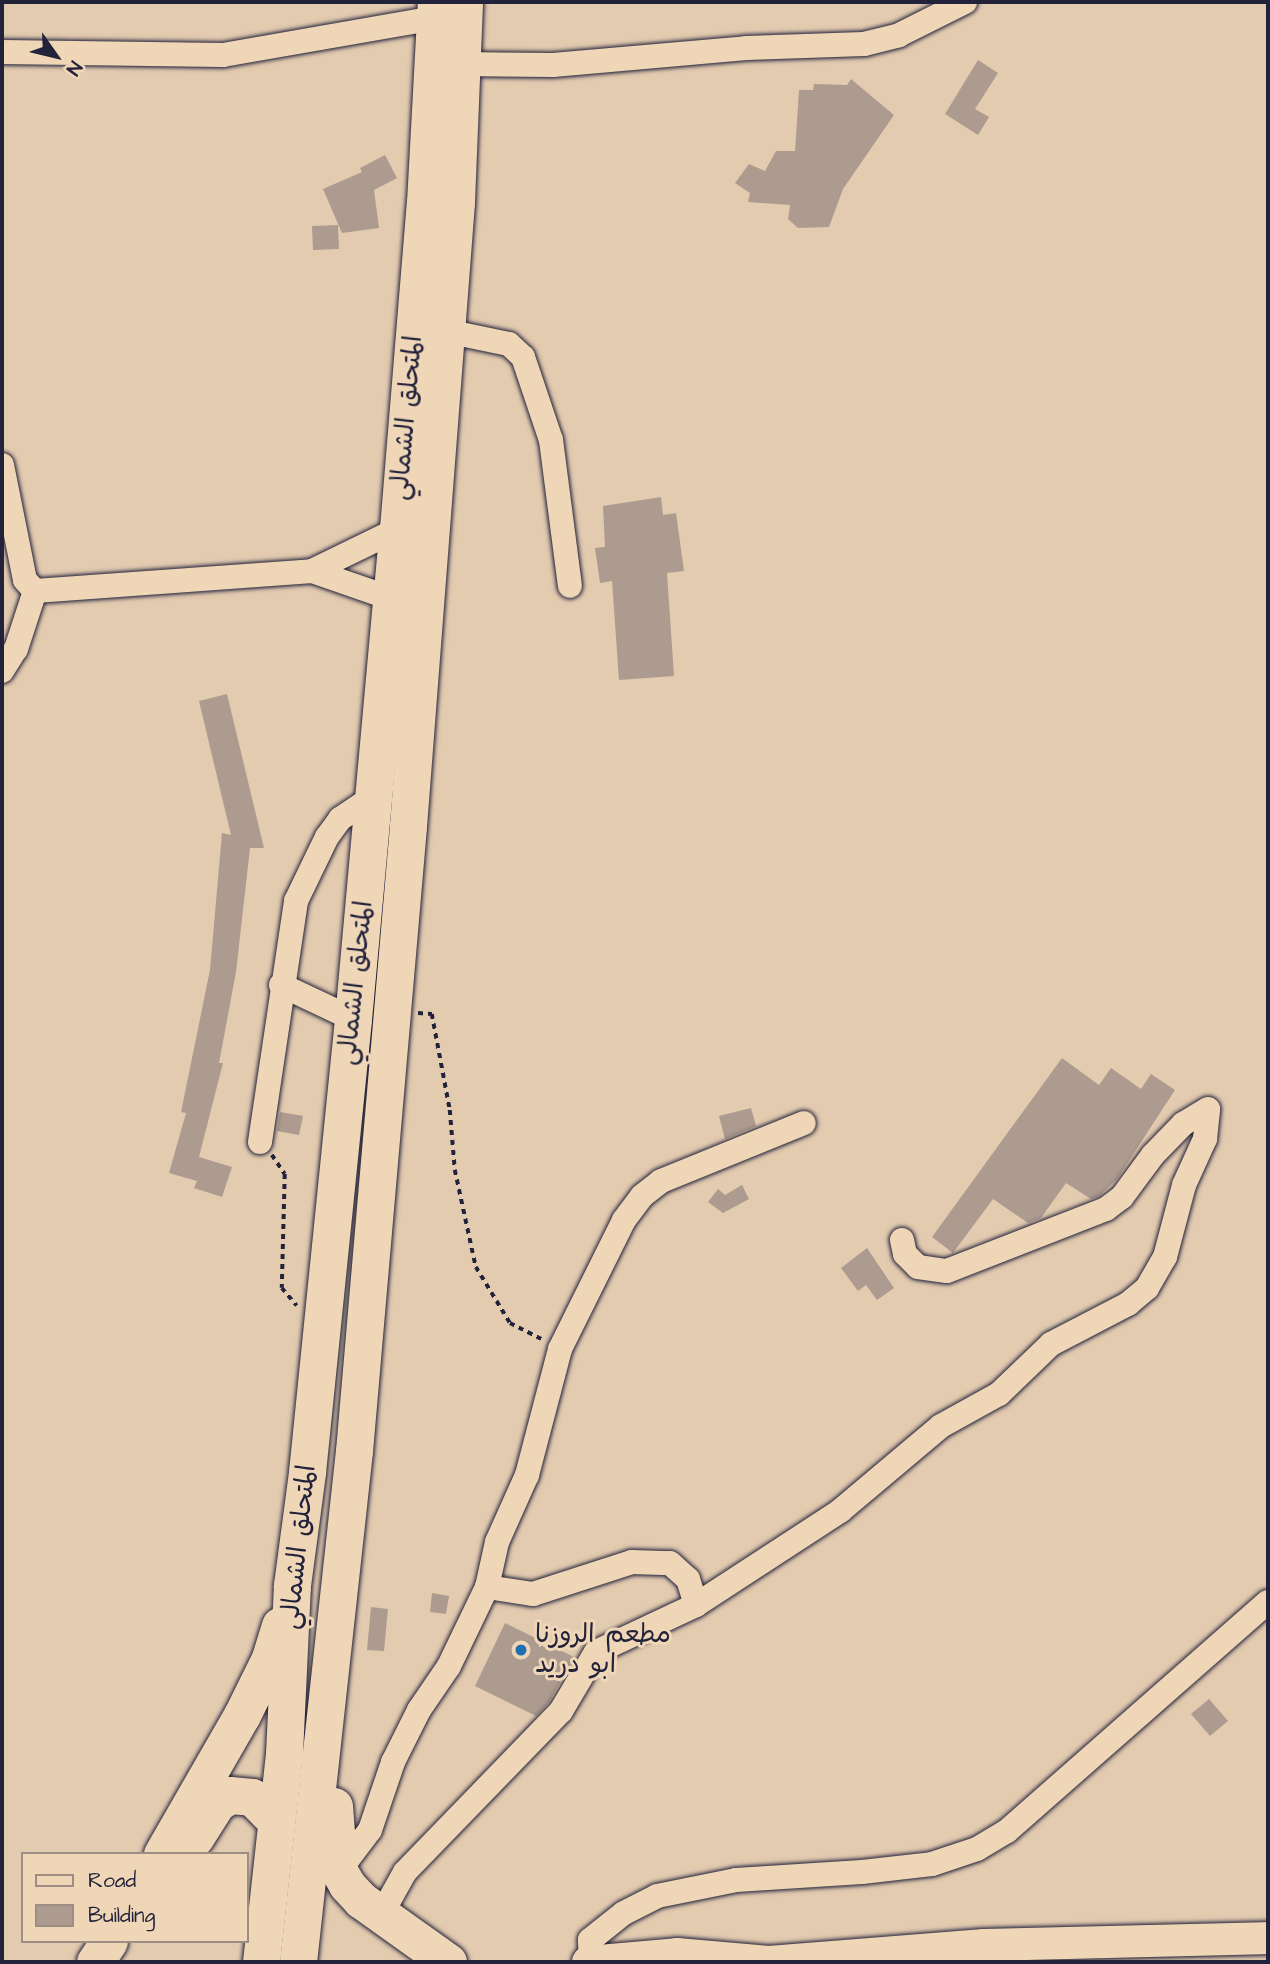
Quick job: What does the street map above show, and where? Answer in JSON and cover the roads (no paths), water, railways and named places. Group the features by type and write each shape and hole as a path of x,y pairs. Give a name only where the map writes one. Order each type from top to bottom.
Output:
{"highway":[{"name":"المتحلق الشمالي","path":"298,1962 333,1660 392,1011 456,202 461,64 446,7"},
{"name":"المتحلق الشمالي","path":"261,1962 284,1754 292,1585 353,1019 422,239 446,7"},
{"path":"163,1852 270,1658 292,1585"},
{"path":"333,1660 334,1824 339,1871 371,1908 448,1962"},
{"path":"186,1852 217,1803 230,1795 252,1797 275,1820"},
{"path":"309,1962 328,1919 344,1905 371,1908"},
{"path":"95,1962 108,1943"},
{"path":"117,1962 129,1943"}],"main road":[{"path":"590,1962 677,1954 769,1962 984,1945 1268,1938"}],"street":[{"path":"461,64 553,65 746,48 864,44 899,35 965,2"},
{"path":"2,52 223,55 446,7"},
{"path":"446,331 509,344 523,357 551,440 570,586"},
{"path":"2,465 25,580 35,591"},
{"path":"35,591 312,571 398,529"},
{"path":"312,571 390,598"},
{"path":"2,671 16,649 35,591"},
{"path":"260,1142 281,985 296,901 327,837 341,819 373,797"},
{"path":"281,985 353,1019"},
{"path":"371,1908 561,1711 596,1652 696,1605 840,1511 941,1426 999,1394 1051,1345 1128,1304 1147,1288 1165,1257 1184,1185 1205,1139 1208,1109 1183,1124 1153,1155 1122,1197 1105,1209 947,1271 918,1267 905,1254 902,1240"},
{"path":"339,1871 370,1830 393,1762 419,1710 449,1666 487,1587 497,1542 527,1475 560,1349 624,1220 642,1196 661,1181 804,1124"},
{"path":"487,1587 533,1594 632,1562 670,1563 688,1578 696,1605"},
{"path":"590,1962 590,1940 624,1913 657,1896 736,1880 862,1872 932,1864 977,1849 1007,1831 1268,1602"}],"place":[{"name":"مطعم الروزنا ابو دريد","path":"521,1650"}]}
